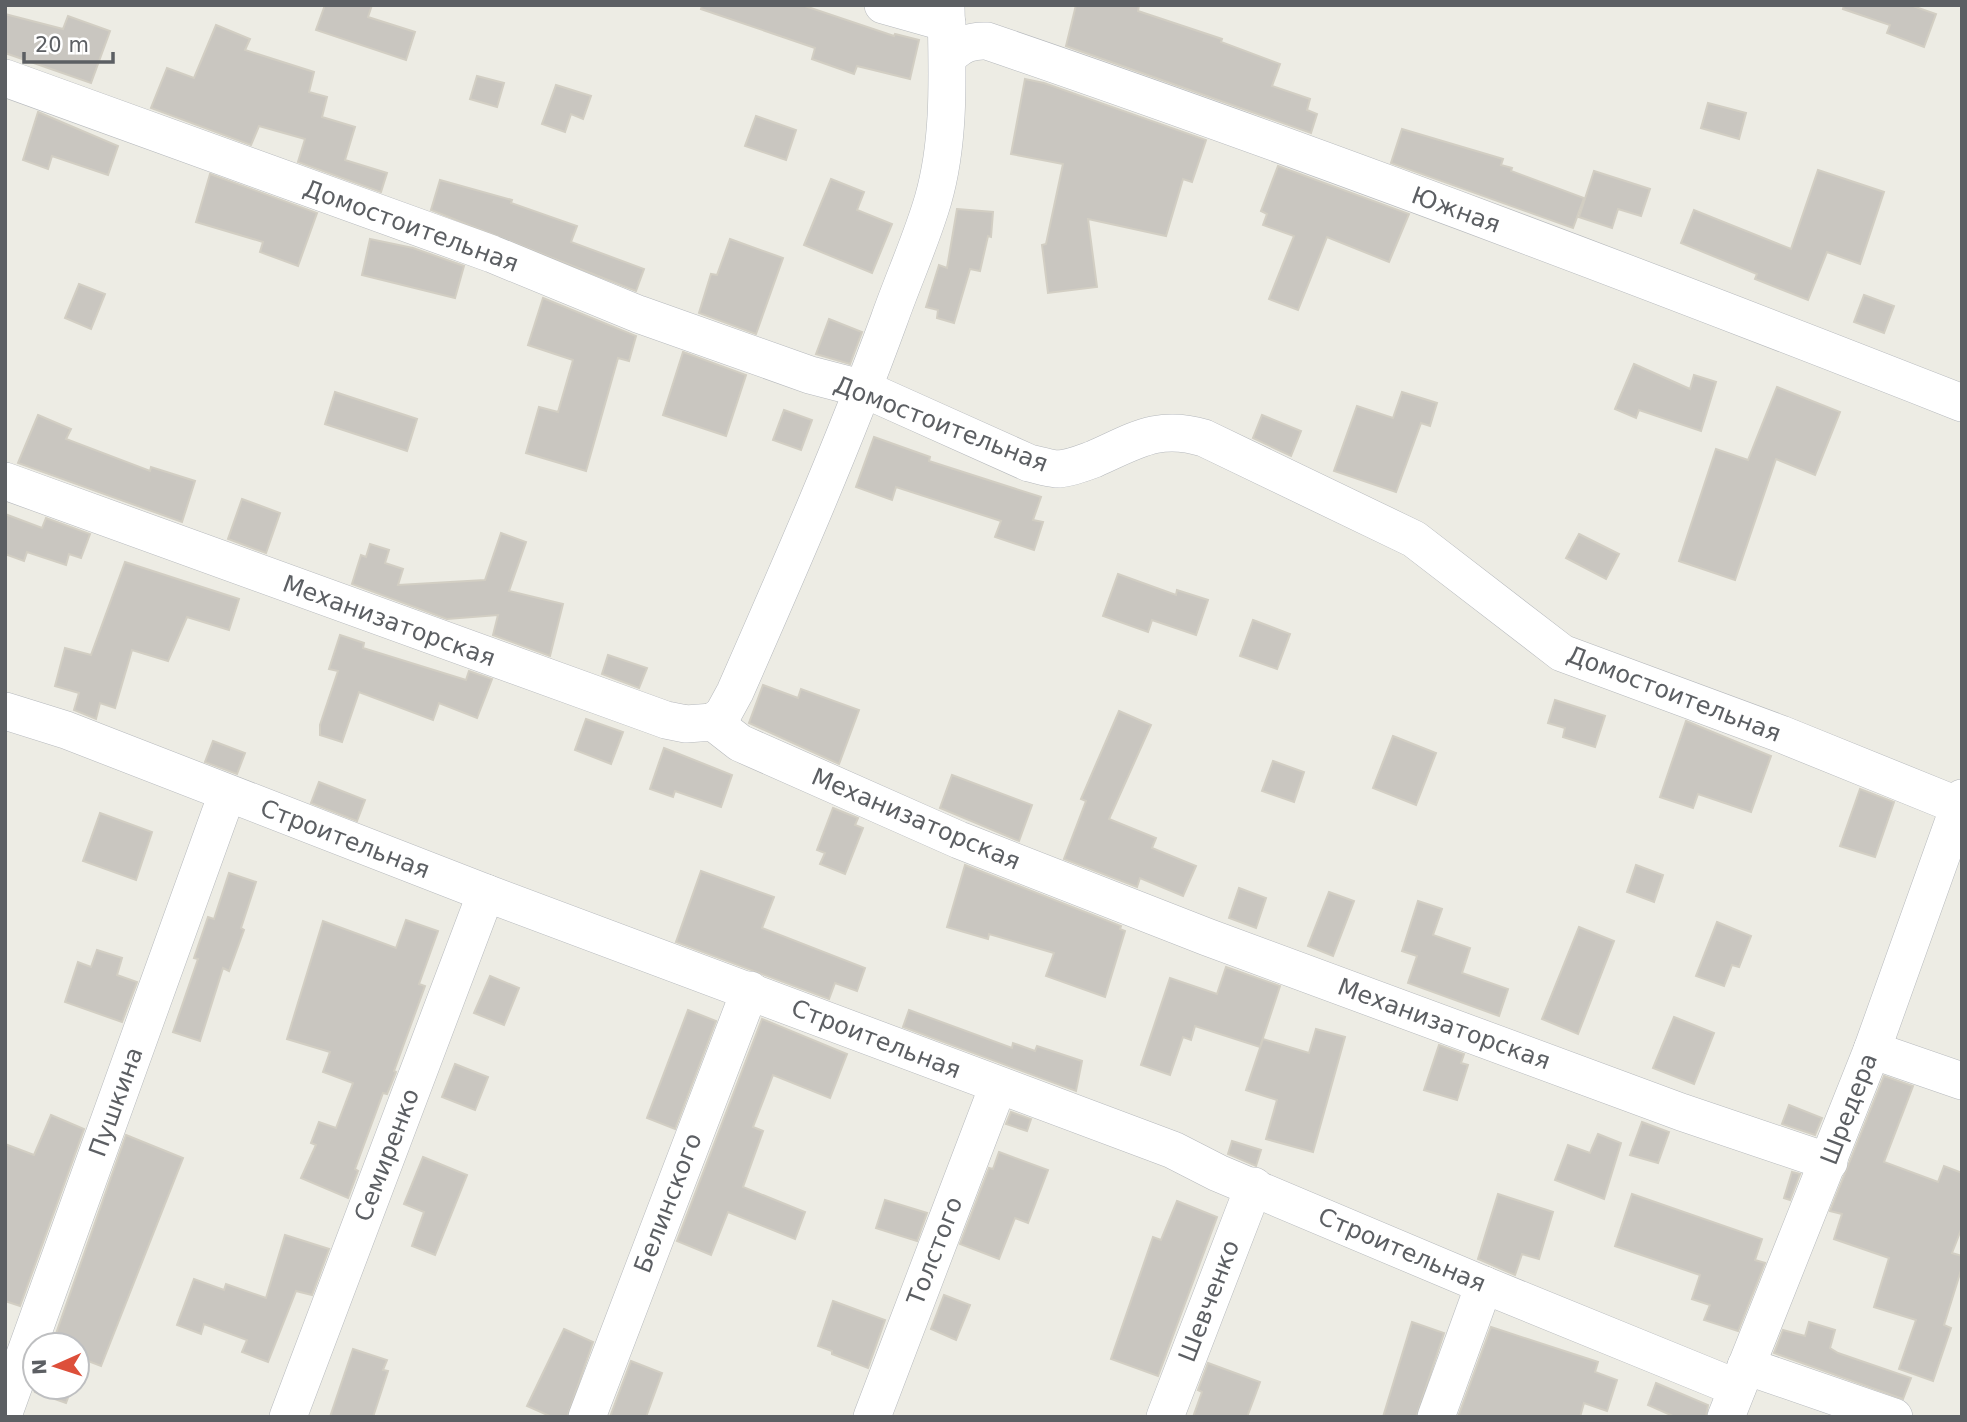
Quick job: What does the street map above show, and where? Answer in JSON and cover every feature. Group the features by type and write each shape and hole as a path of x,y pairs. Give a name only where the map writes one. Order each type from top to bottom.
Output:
{"street":[{"path":"713,722 723,714 736,692 864,389 933,199 944,132 947,28 883,5"},
{"name":"Южная","path":"947,28 961,45 973,41 987,41 1092,77 1499,225 1962,403"},
{"name":"Домостоительная","path":"5,78 492,254 638,314 810,375 864,389 1030,463 1059,469 1083,463 1138,437 1182,431 1204,438 1414,539 1562,653 1781,734 1958,815"},
{"name":"Механизаторская","path":"5,481 666,720 686,724 713,722 740,743 959,840 1207,937 1681,1112 1829,1162"},
{"name":"Строительная","path":"5,711 66,730 486,893 1173,1150 1484,1286 1737,1390 1894,1417"},
{"name":"Пушкина","path":"5,1410 226,794"},
{"name":"Шредера","path":"1737,1390 1829,1162 1958,815"},
{"name":"Семиренко","path":"288,1417 486,893"},
{"name":"Белинского","path":"587,1417 750,990"},
{"path":"1872,1050 1962,1081"},
{"name":"Толстого","path":"872,1417 998,1086"},
{"name":"Шевченко","path":"1165,1417 1254,1186"},
{"path":"1436,1417 1484,1286"}],"building":[{"path":"325,5 372,5 368,17 415,32 406,60 316,30"},
{"path":"702,5 802,5 894,36 895,34 919,40 910,79 857,66 854,74 812,59 815,48 701,9"},
{"path":"1076,5 1139,5 1138,11 1222,39 1221,42 1280,64 1272,86 1310,99 1307,110 1317,114 1311,133 1066,46"},
{"path":"1844,5 1910,5 1936,14 1924,47 1887,33 1890,25 1843,9"},
{"path":"5,14 63,29 68,16 110,31 91,83 5,53"},
{"path":"216,25 250,39 245,50 314,72 309,92 327,97 322,117 355,127 345,160 387,173 381,192 298,162 305,139 259,126 251,145 151,108 167,68 194,78"},
{"path":"477,76 504,83 497,107 470,99"},
{"path":"1025,79 1044,83 1206,140 1192,182 1183,179 1166,236 1088,219 1097,287 1048,293 1042,245 1046,244 1063,164 1011,154"},
{"path":"556,85 591,96 583,119 571,114 565,132 542,124"},
{"path":"1708,103 1746,113 1739,139 1701,128"},
{"path":"38,112 118,146 108,175 52,156 48,169 23,160"},
{"path":"756,116 796,130 786,160 745,146"},
{"path":"1402,129 1503,159 1501,165 1512,168 1511,171 1584,198 1573,228 1391,163"},
{"path":"1278,166 1409,214 1389,262 1327,237 1298,310 1269,299 1294,236 1263,225 1267,214 1261,211"},
{"path":"1818,170 1884,192 1860,264 1827,252 1808,300 1755,279 1757,274 1681,243 1694,210 1791,249"},
{"path":"1594,171 1650,189 1641,216 1618,209 1612,228 1579,217"},
{"path":"210,174 317,213 298,266 260,252 263,242 196,222"},
{"path":"831,179 864,192 857,210 892,224 872,273 804,245"},
{"path":"440,180 512,200 511,203 577,226 571,242 644,269 636,291 431,210"},
{"path":"957,209 993,212 991,237 988,236 980,271 970,269 954,323 937,318 938,310 926,307 939,265 947,268"},
{"path":"370,239 413,248 464,266 455,298 362,275"},
{"path":"730,239 783,258 756,334 699,313 711,274 717,275"},
{"path":"79,284 105,294 91,329 65,318"},
{"path":"1864,295 1894,306 1884,333 1854,322"},
{"path":"543,298 636,336 629,361 618,358 586,471 526,453 539,407 558,412 573,360 528,345"},
{"path":"829,319 862,332 850,364 816,354"},
{"path":"683,352 746,375 726,436 663,415"},
{"path":"1634,364 1690,389 1694,375 1716,382 1701,431 1639,410 1636,418 1615,409"},
{"path":"1777,387 1840,412 1815,475 1776,459 1735,580 1679,561 1716,449 1748,460"},
{"path":"335,392 417,419 407,451 325,424"},
{"path":"1402,392 1437,403 1430,426 1421,423 1396,492 1334,471 1357,406 1393,418"},
{"path":"784,410 812,420 801,450 773,440"},
{"path":"38,415 71,429 66,439 150,471 151,467 195,481 182,522 18,463"},
{"path":"1262,415 1301,431 1291,456 1253,438"},
{"path":"874,437 930,457 929,461 1041,497 1033,520 1043,522 1034,550 995,537 1001,521 896,487 892,500 856,487"},
{"path":"242,499 280,513 266,553 228,539"},
{"path":"5,514 42,528 46,518 90,534 81,558 69,554 66,565 27,552 24,561 5,554"},
{"path":"501,533 526,542 509,591 563,604 550,656 493,635 498,615 447,619 352,584 361,555 366,557 370,544 389,550 385,563 403,569 398,585 485,580"},
{"path":"1579,534 1619,554 1606,579 1566,558"},
{"path":"125,562 239,599 229,630 187,617 168,661 132,650 115,708 100,703 96,719 74,710 79,693 55,686 65,648 91,655"},
{"path":"1118,574 1176,595 1177,590 1208,600 1196,635 1152,620 1148,632 1103,616"},
{"path":"1253,620 1290,634 1277,669 1240,656"},
{"path":"340,635 364,643 363,648 466,680 469,671 492,679 477,718 439,703 433,720 359,692 342,742 320,735 320,725 338,671 329,669"},
{"path":"608,655 647,668 639,688 602,674"},
{"path":"763,685 798,698 801,689 859,710 839,764 749,723"},
{"path":"1555,700 1605,716 1595,747 1563,737 1565,728 1548,723"},
{"path":"1119,711 1151,725 1109,819 1156,838 1152,848 1196,866 1183,896 1140,878 1137,887 1064,859 1086,801 1081,799"},
{"path":"586,719 623,732 611,764 575,750"},
{"path":"1686,721 1771,756 1751,812 1698,794 1693,808 1660,797"},
{"path":"1393,736 1436,753 1416,805 1373,788"},
{"path":"213,741 245,753 237,774 205,762"},
{"path":"664,748 732,775 721,807 675,791 673,797 650,789"},
{"path":"1273,761 1304,772 1294,802 1262,791"},
{"path":"952,775 1032,805 1019,841 940,808"},
{"path":"319,782 365,800 357,821 311,803"},
{"path":"1860,789 1894,802 1875,857 1840,846"},
{"path":"833,808 858,818 855,825 863,828 845,874 820,864 825,853 817,850"},
{"path":"100,813 152,832 136,880 83,861"},
{"path":"965,865 1121,926 1120,929 1125,931 1105,997 1046,976 1054,953 989,934 988,939 947,927"},
{"path":"1636,865 1663,875 1654,902 1627,892"},
{"path":"701,871 774,897 762,928 865,968 857,991 835,983 829,999 676,942"},
{"path":"229,873 256,882 241,928 244,930 229,971 223,968 200,1041 173,1032 198,959 194,958 208,917 214,919"},
{"path":"1239,888 1266,898 1256,928 1229,918"},
{"path":"1329,892 1354,901 1333,956 1308,946"},
{"path":"1418,901 1442,909 1433,935 1470,948 1462,973 1508,989 1499,1016 1408,983 1417,956 1402,951"},
{"path":"406,920 438,931 419,984 425,986 394,1071 396,1072 387,1094 383,1093 355,1169 358,1171 348,1198 301,1178 316,1145 311,1143 319,1122 336,1128 353,1083 323,1072 330,1052 287,1039 323,921 396,948"},
{"path":"1717,922 1751,936 1739,967 1732,965 1724,986 1696,976"},
{"path":"1579,927 1614,941 1578,1034 1542,1019"},
{"path":"97,950 122,958 117,975 137,982 122,1022 65,1002 78,962 91,967"},
{"path":"1226,967 1280,986 1260,1047 1195,1026 1191,1040 1183,1037 1170,1075 1141,1065 1170,978 1217,994"},
{"path":"490,976 519,988 504,1025 474,1013"},
{"path":"688,1010 716,1021 675,1129 647,1118"},
{"path":"909,1010 1012,1048 1013,1043 1035,1051 1037,1046 1082,1061 1076,1091 903,1027"},
{"path":"1674,1017 1714,1033 1694,1084 1653,1068"},
{"path":"762,1019 847,1054 830,1098 773,1075 753,1127 763,1131 743,1187 805,1212 795,1239 728,1212 711,1255 677,1241"},
{"path":"1316,1029 1345,1037 1313,1152 1266,1139 1277,1100 1246,1090 1263,1039 1309,1053"},
{"path":"1439,1045 1464,1054 1461,1063 1468,1065 1457,1100 1424,1090"},
{"path":"455,1064 488,1077 475,1110 442,1097"},
{"path":"1884,1076 1913,1086 1884,1162 1938,1182 1944,1166 1962,1173 1962,1227 1952,1253 1962,1256 1962,1267 1944,1325 1951,1328 1933,1381 1899,1369 1916,1320 1874,1307 1889,1258 1834,1239 1842,1214 1830,1211"},
{"path":"1789,1105 1822,1118 1815,1135 1782,1124"},
{"path":"1011,1112 1031,1119 1027,1131 1006,1124"},
{"path":"51,1115 84,1129 20,1306 5,1301 5,1144 34,1155"},
{"path":"1642,1122 1669,1132 1658,1163 1630,1155"},
{"path":"1598,1134 1621,1143 1604,1199 1555,1180 1568,1145 1590,1153"},
{"path":"126,1135 183,1158 101,1366 91,1362 91,1331 57,1331"},
{"path":"1232,1141 1261,1150 1256,1166 1228,1154"},
{"path":"999,1152 1048,1170 1028,1223 1015,1218 999,1259 960,1244 989,1168 993,1169"},
{"path":"423,1157 467,1175 435,1255 412,1246 424,1212 404,1204"},
{"path":"1792,1172 1800,1174 1790,1200 1784,1198"},
{"path":"1498,1194 1553,1212 1539,1259 1522,1254 1515,1275 1478,1259"},
{"path":"1632,1194 1762,1239 1755,1260 1765,1263 1738,1331 1704,1320 1710,1305 1692,1299 1700,1275 1615,1246"},
{"path":"885,1200 927,1213 917,1241 876,1228"},
{"path":"1177,1201 1217,1217 1158,1376 1111,1359 1153,1237 1161,1240"},
{"path":"285,1235 329,1249 312,1295 296,1291 268,1362 242,1352 247,1340 204,1324 201,1334 177,1325 194,1279 224,1290 226,1284 266,1298"},
{"path":"944,1295 970,1305 956,1340 931,1329"},
{"path":"833,1301 885,1320 868,1368 818,1346"},
{"path":"1412,1322 1444,1333 1416,1417 1383,1417"},
{"path":"1809,1322 1835,1330 1830,1348 1838,1353 1911,1378 1903,1399 1774,1353 1783,1330 1805,1336"},
{"path":"1491,1327 1598,1362 1595,1372 1617,1380 1607,1411 1584,1403 1580,1417 1458,1417"},
{"path":"564,1329 593,1342 567,1417 552,1417 527,1406"},
{"path":"353,1349 387,1360 383,1370 388,1371 373,1417 330,1417"},
{"path":"631,1361 662,1373 646,1417 610,1417"},
{"path":"1208,1363 1260,1382 1247,1417 1193,1417 1202,1392 1198,1390"},
{"path":"1656,1383 1708,1405 1706,1417 1675,1417 1648,1405"}]}
